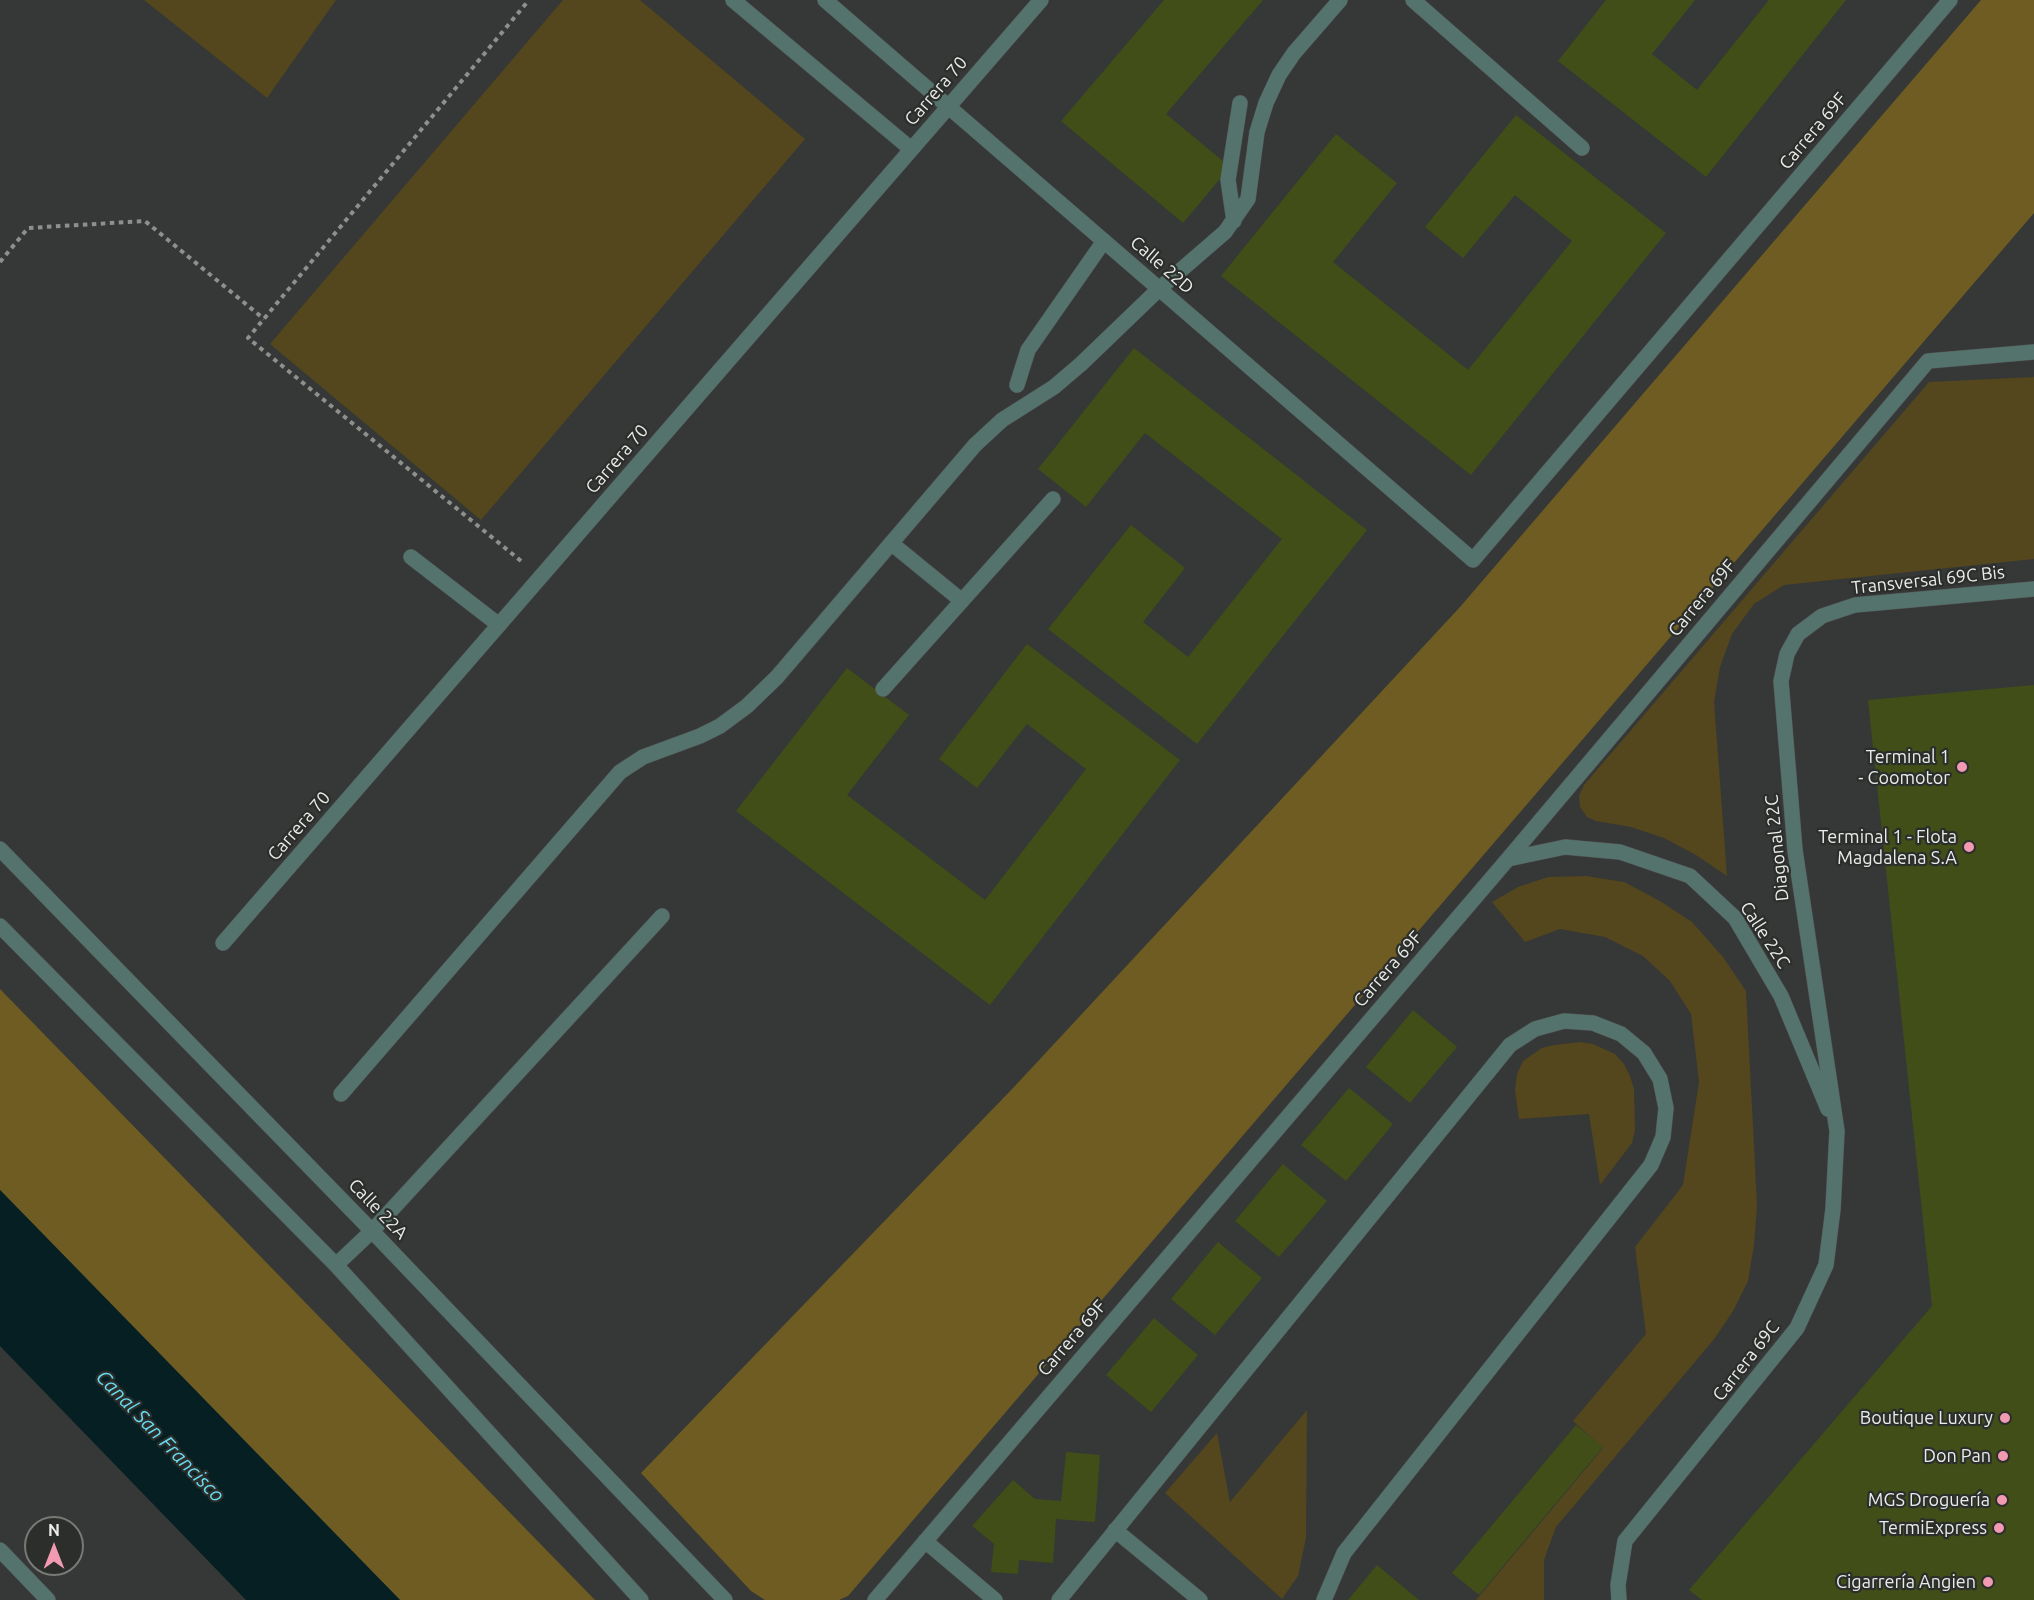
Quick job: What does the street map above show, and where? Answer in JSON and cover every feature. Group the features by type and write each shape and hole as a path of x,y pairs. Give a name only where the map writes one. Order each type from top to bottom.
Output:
{"street":[{"path":"733,0 911,149"},
{"name":"Calle 22D","path":"825,0 1473,560"},
{"name":"Carrera 70","path":"224,943 1041,0"},
{"path":"341,1094 606,785 620,772 643,757 700,736 720,726 747,706 777,677 975,445 1002,420 1054,387 1081,364 1159,289 1225,232 1248,199 1257,132 1266,103 1279,75 1294,53 1340,0"},
{"path":"1413,0 1582,148"},
{"name":"Carrera 69F","path":"1473,560 1950,0"},
{"path":"1234,221 1228,180 1240,103"},
{"path":"1017,385 1028,350 1104,241"},
{"name":"Carrera 69F","path":"875,1600 1508,859 1928,361 2034,352"},
{"path":"883,689 1053,499"},
{"path":"891,543 962,601"},
{"path":"411,557 499,625"},
{"name":"Transversal 69C Bis","path":"1798,634 1822,616 1855,605 2034,589"},
{"name":"Diagonal 22C","path":"1798,634 1787,654 1781,681 1794,850 1837,1131"},
{"name":"Calle 22C","path":"1508,859 1565,847 1620,852 1690,876 1735,918 1781,996 1837,1131"},
{"name":"Calle 22A","path":"0,849 372,1231 725,1600"},
{"path":"336,1265 372,1231 662,916"},
{"path":"0,926 336,1265 640,1600"},
{"path":"1059,1600 1510,1045 1534,1029 1564,1021 1593,1023 1621,1034 1644,1053 1660,1079 1666,1108 1663,1137 1651,1165 1344,1553 1324,1600"},
{"name":"Carrera 69C","path":"1618,1592 1625,1541 1797,1328 1826,1265 1833,1209 1837,1131"},
{"path":"1115,1530 1200,1600"},
{"path":"925,1541 995,1600"},
{"path":"0,1550 48,1600"}],"path":[{"path":"529,0 248,338 541,577"},
{"path":"0,262 28,228 145,221 264,319"}],"shaded area":[{"path":"144,0 336,0 267,98"},
{"path":"563,0 640,0 805,139 481,520 270,344"},
{"path":"1981,0 2034,0 2034,213 848,1596 839,1600 765,1600 751,1591 641,1473 1014,1087 1460,607"},
{"path":"2034,377 2034,559 1784,585 1754,604 1732,634 1720,667 1714,702 1727,876 1696,855 1664,838 1631,827 1596,821 1587,817 1580,807 1579,796 1584,785 1929,382"},
{"path":"1586,876 1624,882 1660,901 1692,922 1723,957 1746,991 1757,1205 1754,1245 1748,1281 1733,1311 1715,1338 1556,1527 1544,1560 1544,1600 1476,1600 1603,1448 1573,1421 1646,1334 1635,1247 1683,1185 1699,1082 1691,1014 1670,981 1643,956 1605,937 1560,929 1525,942 1492,902 1518,887 1548,877"},
{"path":"0,989 595,1600 400,1600 0,1190"},
{"path":"1580,1042 1593,1044 1615,1054 1624,1064 1634,1089 1635,1130 1632,1143 1600,1185 1589,1114 1519,1119 1515,1090 1517,1074 1523,1061 1542,1048"},
{"path":"1307,1410 1306,1538 1298,1576 1282,1599 1165,1493 1217,1433 1230,1502"}],"water":[{"name":"Canal San Francisco","path":"0,1190 400,1600 246,1600 0,1346"}],"building":[{"path":"1164,0 1263,0 1166,114 1230,167 1183,223 1061,121"},
{"path":"1606,0 1695,0 1652,54 1697,90 1769,0 1846,0 1706,177 1558,61"},
{"path":"1516,115 1666,233 1471,475 1221,276 1336,134 1397,183 1333,262 1468,370 1572,241 1515,195 1463,258 1425,227"},
{"path":"1134,348 1367,530 1197,744 1048,629 1131,525 1185,568 1143,622 1188,657 1282,539 1145,433 1086,507 1038,469"},
{"path":"1027,644 1180,760 990,1005 736,811 847,668 909,715 847,795 985,900 1086,769 1027,724 977,788 939,759"},
{"path":"2034,685 2034,1600 1702,1600 1689,1590 1932,1306 1868,700"},
{"path":"1413,1010 1457,1047 1410,1103 1366,1067"},
{"path":"1349,1088 1393,1124 1346,1181 1301,1145"},
{"path":"1283,1164 1327,1201 1279,1257 1235,1221"},
{"path":"1218,1242 1262,1278 1215,1335 1171,1299"},
{"path":"1154,1318 1198,1355 1151,1412 1106,1375"},
{"path":"1576,1425 1603,1447 1479,1595 1452,1573"},
{"path":"1066,1452 1100,1455 1095,1522 1056,1519 1053,1563 1019,1560 1018,1574 991,1572 994,1544 972,1526 1013,1480 1035,1499 1061,1501"},
{"path":"1377,1565 1419,1600 1348,1600"}],"place":[{"name":"Terminal 1 - Coomotor","path":"1962,767"},
{"name":"Terminal 1 - Flota Magdalena S.A","path":"1969,847"},
{"name":"Boutique Luxury","path":"2005,1418"},
{"name":"Don Pan","path":"2003,1456"},
{"name":"MGS Droguería","path":"2002,1500"},
{"name":"TermiExpress","path":"1999,1528"},
{"name":"Cigarrería Angien","path":"1988,1582"}]}
